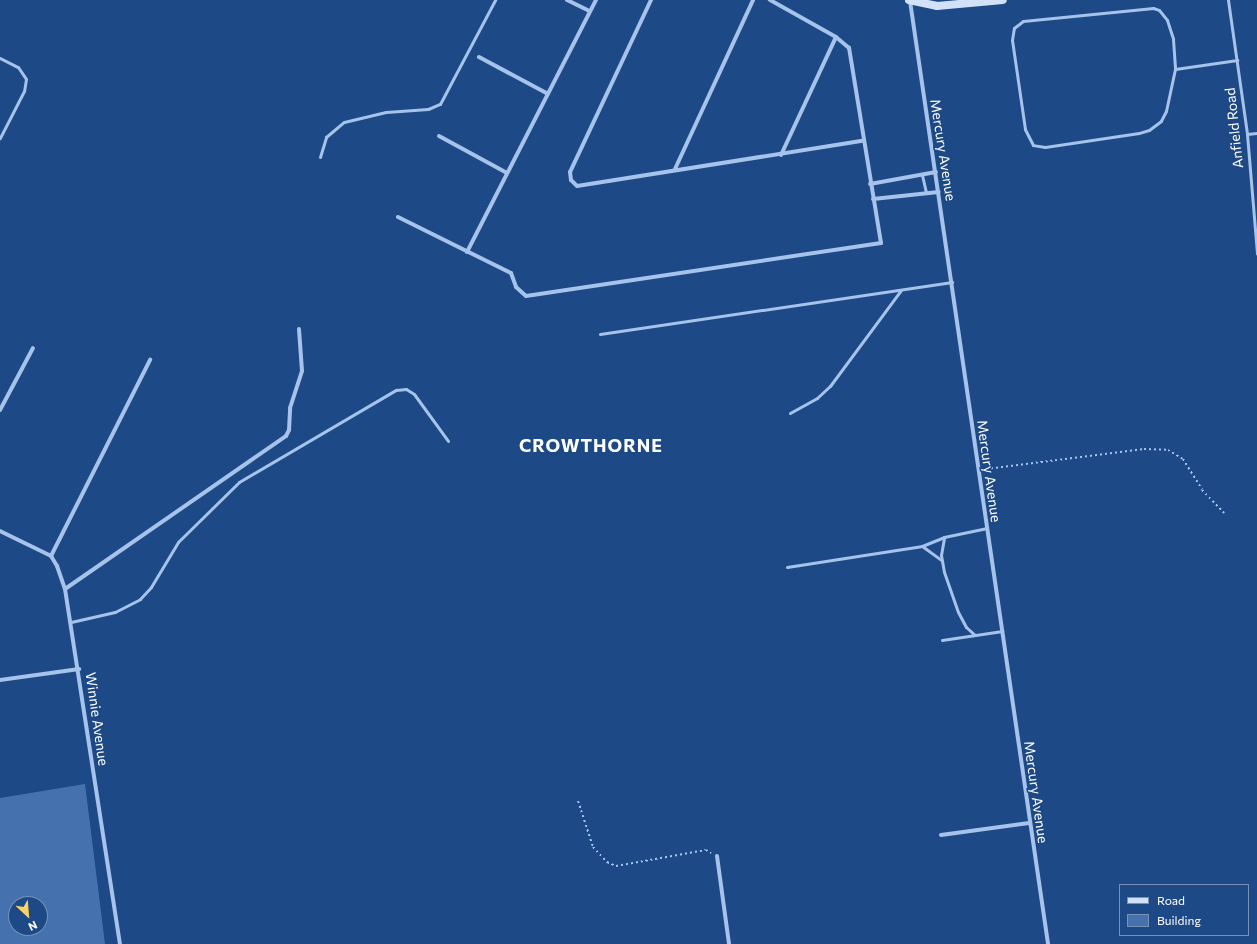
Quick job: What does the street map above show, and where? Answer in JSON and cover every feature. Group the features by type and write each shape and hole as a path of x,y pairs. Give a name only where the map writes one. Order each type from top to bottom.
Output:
{"main road":[{"path":"909,0 942,6 1003,0"}],"street":[{"path":"568,0 590,11"},
{"path":"466,252 596,0"},
{"path":"651,0 570,172 571,180 577,186 675,169 781,155 862,141"},
{"path":"675,169 753,0"},
{"path":"398,217 511,273 516,287 526,296 881,243 862,141 849,48 836,37 770,0"},
{"name":"Mercury Avenue","path":"909,0 939,192 1029,823 1048,944"},
{"path":"781,155 836,37"},
{"path":"479,57 548,94"},
{"path":"439,136 507,173"},
{"path":"870,184 936,172"},
{"path":"873,199 939,192"},
{"path":"66,589 286,436 289,430 290,408 302,371 299,329"},
{"path":"0,410 33,348"},
{"path":"0,531 51,556 150,360"},
{"name":"Winnie Avenue","path":"51,556 57,566 66,589 120,944"},
{"path":"0,680 79,669"},
{"path":"941,835 1029,823"},
{"path":"717,856 729,944"}],"lane":[{"path":"320,157 326,137 344,122 386,112 428,109 440,104 494,0"},
{"name":"Anfield Road","path":"1228,0 1247,134 1257,254"},
{"path":"1153,8 1159,10 1167,20 1173,39 1175,69 1165,115 1149,130 1039,146 1030,142 1025,129 1012,33 1023,22 1153,8"},
{"path":"0,58 18,67 26,79 24,91 0,138"},
{"path":"1175,69 1237,60"},
{"path":"1247,134 1257,133"},
{"path":"922,175 926,193"},
{"path":"600,334 952,282"},
{"path":"790,413 817,398 830,386 901,290"},
{"path":"71,622 115,612 140,599 152,587 178,542 239,482 396,390 406,389 414,394 448,441"},
{"path":"787,567 922,546 944,537 987,528"},
{"path":"944,537 942,544 942,561 958,612 966,627 975,635"},
{"path":"922,546 942,561"},
{"path":"942,640 1002,631"}],"path":[{"path":"978,470 1144,449 1168,450 1183,459 1202,490 1224,513"},
{"path":"578,801 593,847 607,862 616,866 706,850 717,856"}],"building":[{"path":"85,784 105,944 0,944 0,798"}],"district":[{"name":"CROWTHORNE","path":"591,445"}]}
